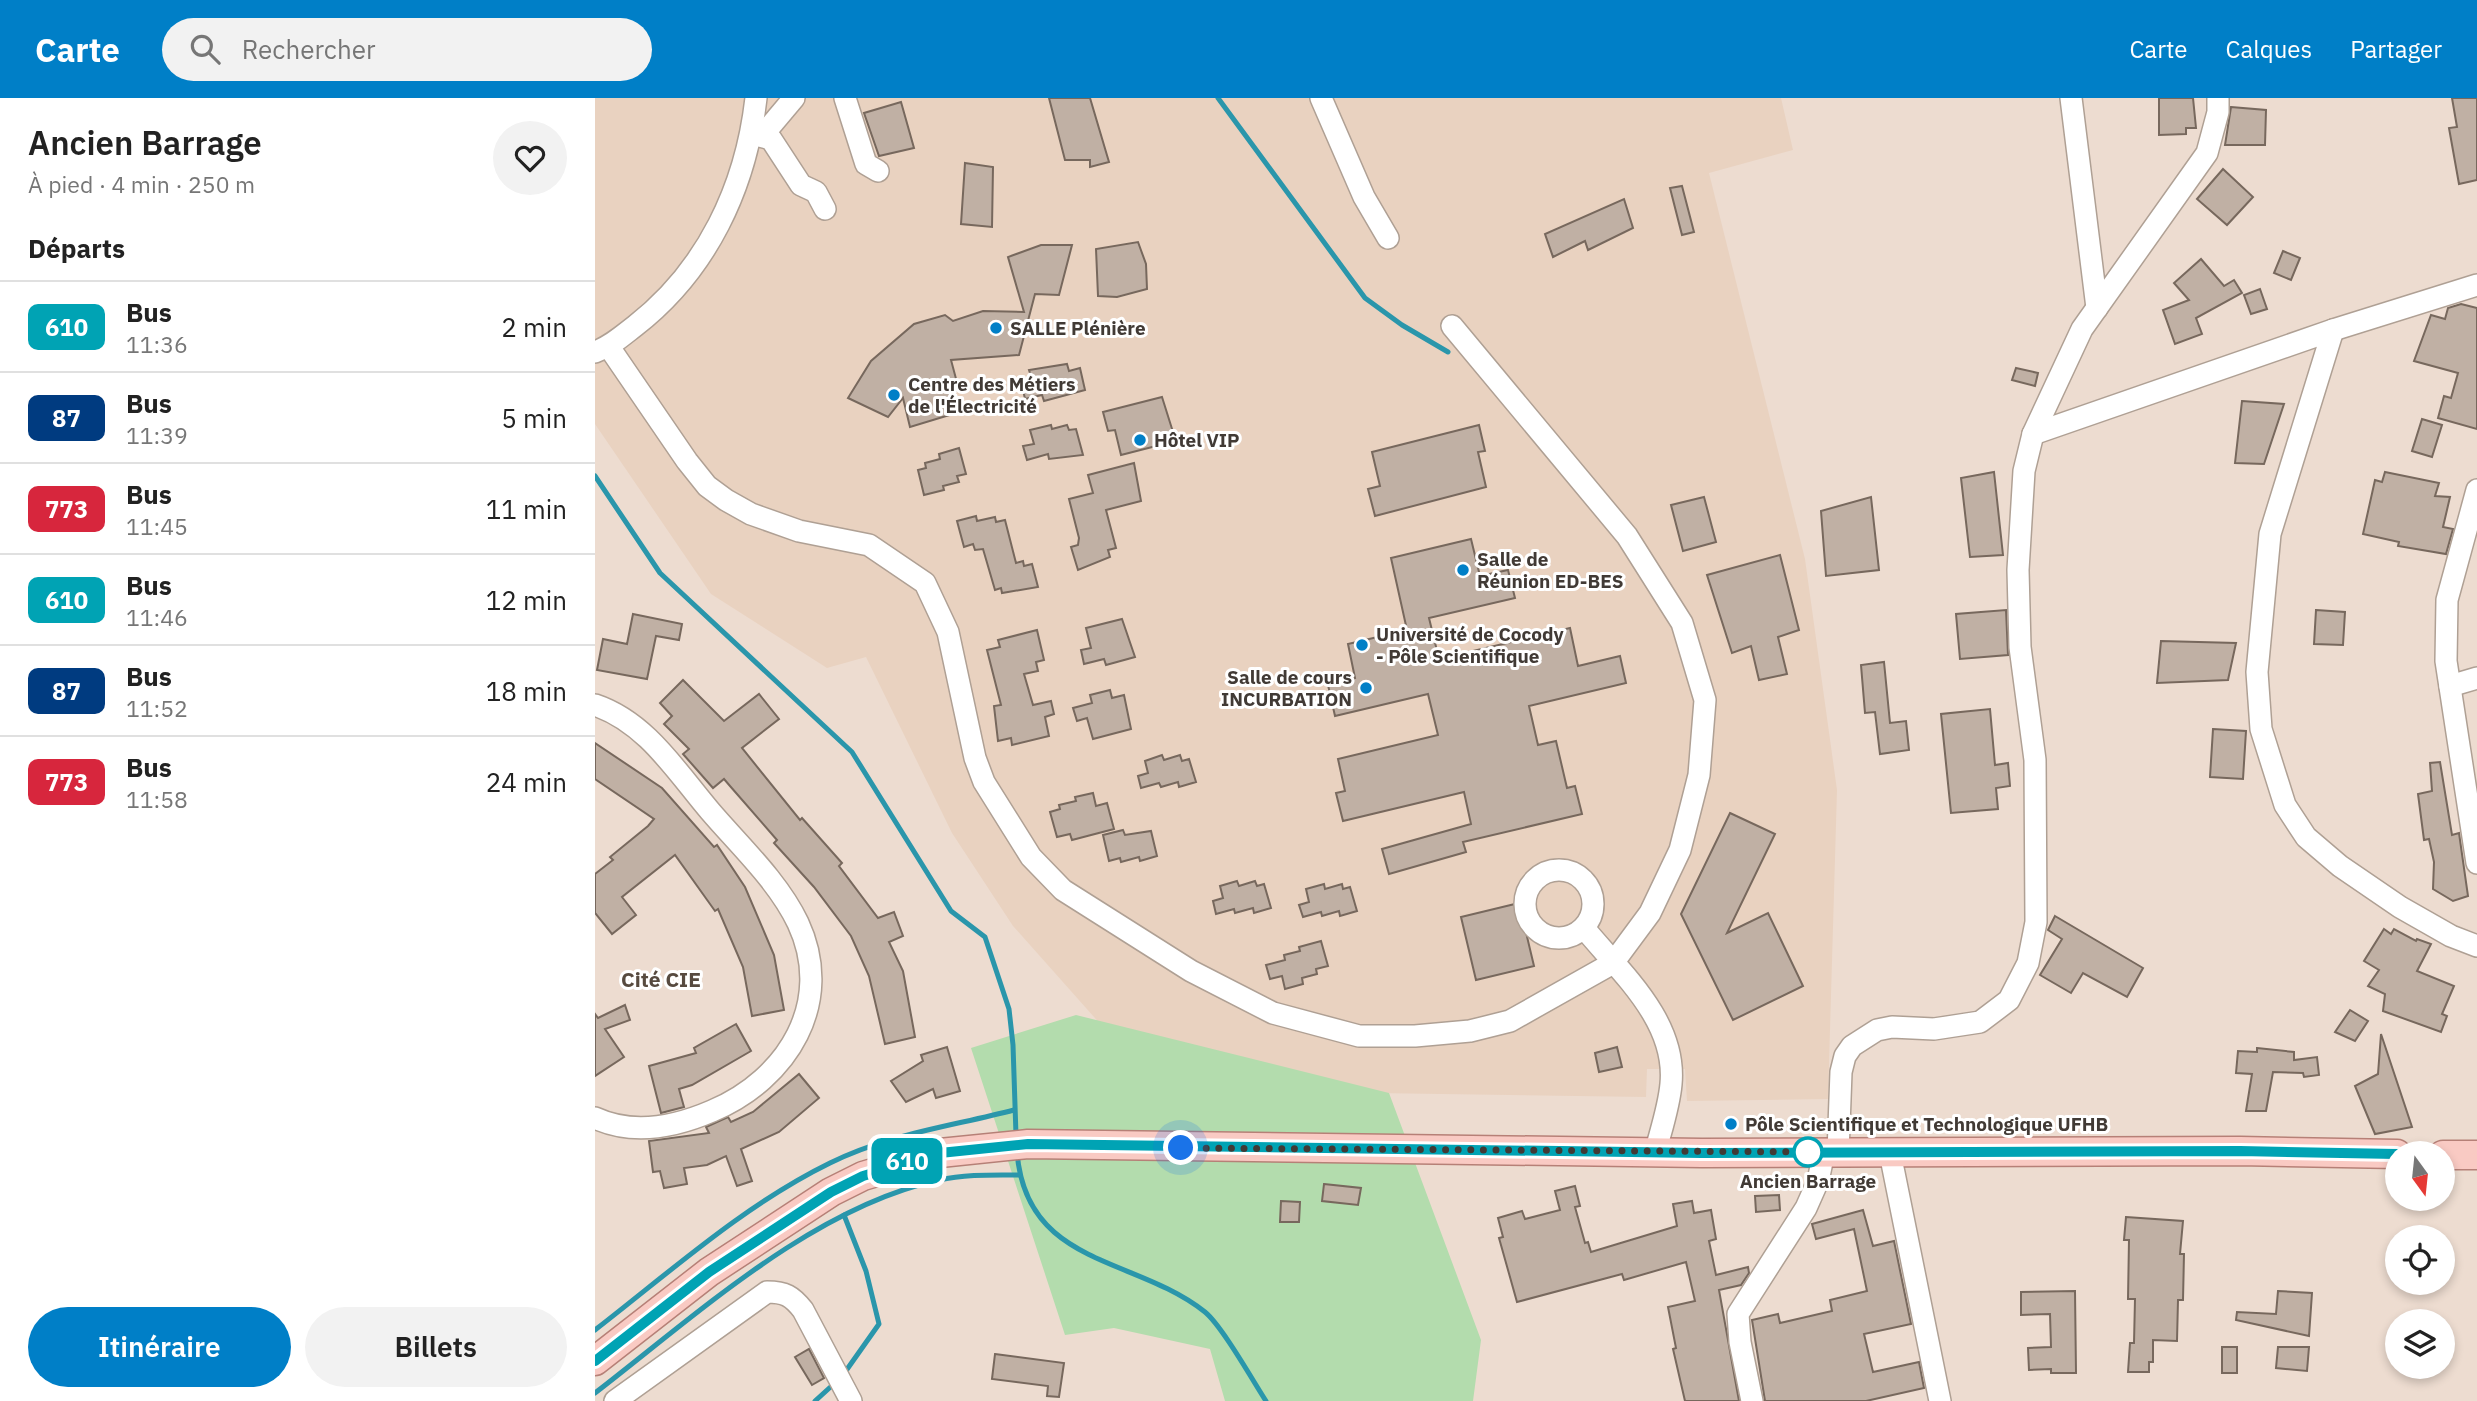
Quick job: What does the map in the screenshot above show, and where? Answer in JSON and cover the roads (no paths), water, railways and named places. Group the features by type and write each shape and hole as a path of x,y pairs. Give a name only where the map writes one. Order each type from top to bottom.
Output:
{"main road":[{"path":"595,1361 709,1272 831,1192 892,1165 940,1153 1028,1144 1655,1153 2240,1151 2385,1154"},
{"path":"2455,1155 2477,1155"}],"street":[{"path":"756,98 757,135"},
{"path":"794,98 757,135 713,236 686,277 656,310 602,349 687,461 708,486 726,500 751,514 799,531 869,545 925,583 948,632 975,758 993,800 1031,857 1063,890 1191,971 1273,1013 1359,1036 1415,1036 1469,1031 1510,1021 1613,963 1650,913 1680,850 1699,775 1705,700 1682,623 1627,536 1452,326"},
{"path":"845,98 866,164 878,171"},
{"path":"1321,98 1364,197 1388,238"},
{"path":"2071,98 2097,308"},
{"path":"1752,1401 1739,1342 1738,1314 1806,1209 1831,1152 1845,1056 1852,1046 1877,1030 1892,1027 1934,1029 1980,1022 2008,1000 2017,988 2030,953 2036,922 2035,760 2021,647 2018,570 2024,471 2033,433 2082,329 2207,153 2218,98"},
{"path":"757,135 771,139 801,185 816,192 825,209"},
{"path":"2033,433 2333,330 2477,285"},
{"path":"2333,330 2270,534 2257,672 2262,729 2285,805 2306,837 2340,866 2400,907 2451,936 2477,946"},
{"path":"2477,490 2447,600 2446,661 2473,811 2477,863"},
{"path":"2450,686 2477,678"},
{"path":"595,705 641,729 776,889 797,922 808,950 812,985 804,1021 787,1057 754,1087 733,1100 682,1124 623,1128 595,1118"},
{"path":"1584,928 1655,1016 1666,1038 1671,1060 1669,1100 1655,1153"},
{"path":"1890,1153 1940,1401"},
{"path":"615,1401 767,1293 781,1292 793,1297 803,1310 851,1401"}],"waterway":[{"path":"1218,98 1365,298 1402,325 1448,352"},
{"path":"595,476 660,573 852,752 951,911 985,937 1009,1009 1016,1135"},
{"path":"595,1330 738,1219 798,1180 830,1163 898,1138 1014,1110"},
{"path":"1017,1152 1025,1190 1040,1218 1062,1238 1088,1254 1177,1294 1205,1312 1228,1341 1266,1401"},
{"path":"595,1393 757,1268 846,1214 892,1194 939,1180 969,1176 1019,1175"},
{"path":"843,1375 879,1324 866,1271 844,1215"},
{"path":"815,1401 836,1382"}],"place":[{"name":"SALLE Plénière","path":"996,328"},
{"name":"Centre des Métiers de l'Électricité","path":"894,395"},
{"name":"Hôtel VIP","path":"1140,440"},
{"name":"Salle de Réunion ED-BES","path":"1463,570"},
{"name":"Université de Cocody - Pôle Scientifique","path":"1362,645"},
{"name":"Salle de cours INCURBATION","path":"1366,688"},
{"name":"Pôle Scientifique et Technologique UFHB","path":"1731,1124"},
{"name":"Ancien Barrage","path":"1808,1152"}],"district":[{"name":"Cité CIE","path":"661,979"}]}
